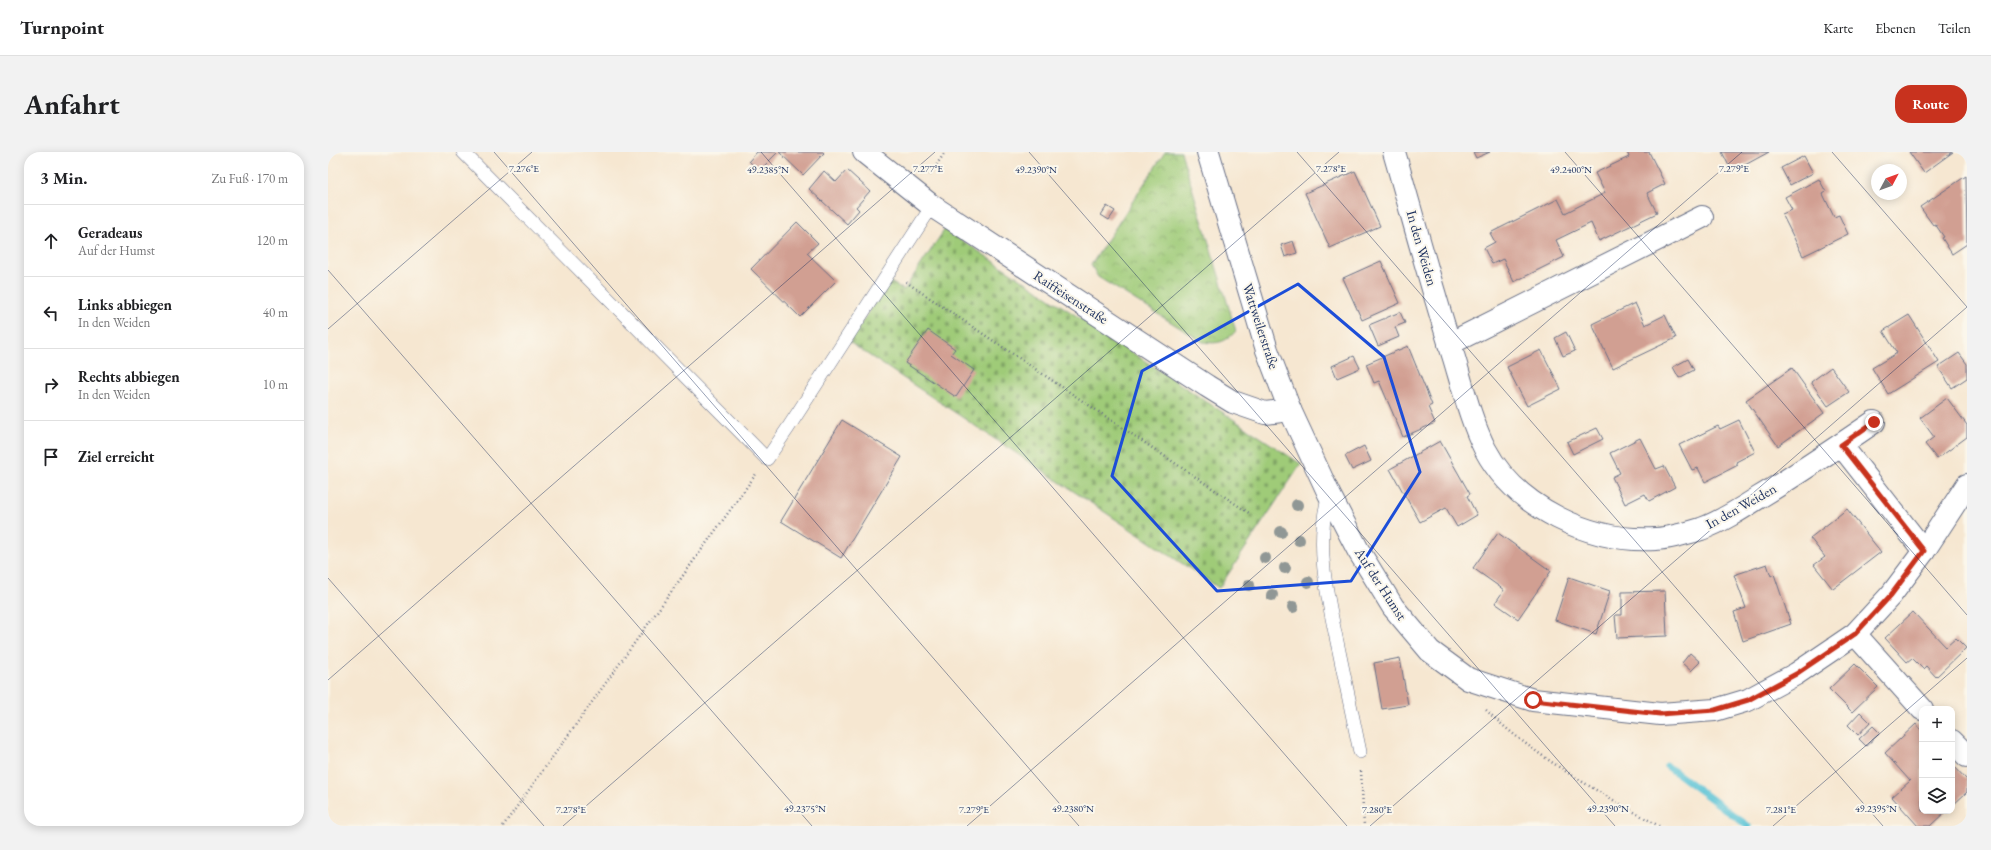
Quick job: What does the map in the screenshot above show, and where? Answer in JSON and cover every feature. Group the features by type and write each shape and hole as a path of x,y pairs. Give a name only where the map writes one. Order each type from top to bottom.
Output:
{"street":[{"name":"Raiffeisenstraße","path":"864,152 932,206 1233,402 1265,413 1290,410"},
{"name":"Wattweilerstraße","path":"1208,152 1267,350 1290,410 1329,494"},
{"name":"In den Weiden","path":"1394,152 1449,344 1468,405 1485,449 1506,477 1535,505 1570,524 1611,536 1656,539 1702,528 1734,513 1841,445 1874,422"},
{"path":"1449,344 1702,217"},
{"path":"1841,445 1924,551"},
{"name":"Auf der Humst","path":"1329,494 1358,550 1393,607 1430,651 1468,679 1533,700 1660,714 1715,710 1748,700 1796,674 1855,634 1891,595 1924,551 1967,485"},
{"path":"1855,634 1919,706"},
{"path":"1953,742 1967,756"}],"lane":[{"path":"463,152 767,459 932,206"},
{"path":"1329,494 1323,514 1322,543 1330,608 1360,752"}],"path":[{"path":"889,270 1249,513"},
{"path":"503,826 767,459"},
{"path":"1468,679 1483,707 1510,733 1592,788 1659,826"},
{"path":"1360,752 1364,826"}],"highlighted area":[{"path":"1298,284 1384,357 1420,472 1351,581 1217,591 1112,476 1142,371"}],"green space":[{"path":"1165,152 1181,152 1236,331 1221,342 1203,342 1098,277 1091,265"},
{"path":"945,229 1301,464 1219,588 849,342 889,281 904,290"}],"building":[{"path":"757,152 777,153 759,171 749,161"},
{"path":"779,152 823,152 824,153 803,175"},
{"path":"1473,152 1490,152 1476,158"},
{"path":"1627,152 1649,152 1665,184 1647,193 1657,213 1599,241 1591,223 1556,240 1564,257 1514,282 1503,259 1492,264 1484,248 1495,242 1490,233 1558,199 1565,213 1605,193 1595,173 1629,157"},
{"path":"1722,152 1769,152 1732,172"},
{"path":"1909,152 1953,152 1924,173"},
{"path":"1804,156 1813,173 1790,185 1781,168"},
{"path":"847,170 870,191 856,207 859,210 847,224 809,189 824,171 836,182"},
{"path":"1355,171 1380,226 1330,248 1305,193"},
{"path":"1966,176 1967,244 1952,254 1942,238 1944,237 1920,207"},
{"path":"1819,179 1826,192 1823,194 1834,217 1839,215 1848,234 1803,256 1782,214 1792,210 1785,197"},
{"path":"1107,206 1115,211 1109,220 1101,215"},
{"path":"797,222 818,243 807,253 836,281 800,317 751,269"},
{"path":"1293,241 1297,253 1285,257 1281,245"},
{"path":"1381,261 1400,303 1362,320 1343,278"},
{"path":"1635,303 1645,325 1665,315 1676,338 1613,368 1592,324"},
{"path":"1400,312 1405,323 1395,327 1399,337 1378,346 1369,325"},
{"path":"1909,315 1939,362 1888,394 1872,368 1897,353 1883,331"},
{"path":"928,330 955,349 951,354 974,370 956,397 905,363"},
{"path":"1566,332 1575,351 1563,356 1555,338"},
{"path":"1408,346 1432,405 1428,407 1435,423 1403,437 1379,381 1374,383 1366,364"},
{"path":"1541,350 1561,389 1527,406 1507,367"},
{"path":"1959,353 1967,364 1967,378 1952,388 1938,367"},
{"path":"1354,356 1360,368 1337,378 1332,366"},
{"path":"1688,359 1694,370 1679,378 1673,367"},
{"path":"1831,367 1849,392 1828,406 1811,382"},
{"path":"1792,368 1824,413 1778,446 1746,400"},
{"path":"1947,398 1967,425 1967,437 1937,459 1925,444 1934,437 1920,418"},
{"path":"842,420 902,457 841,558 781,521"},
{"path":"1739,420 1755,452 1736,462 1738,465 1705,482 1698,468 1692,470 1679,445 1718,426 1720,429"},
{"path":"1597,428 1603,439 1573,454 1567,442"},
{"path":"1640,438 1656,469 1664,466 1675,487 1649,501 1645,494 1625,504 1612,477 1620,473 1610,453"},
{"path":"1440,441 1470,494 1467,496 1477,515 1457,527 1446,508 1420,522 1390,469"},
{"path":"1364,446 1371,461 1352,470 1345,456"},
{"path":"1847,509 1881,552 1833,589 1814,565 1825,557 1810,538"},
{"path":"1498,533 1551,571 1518,619 1495,603 1504,590 1473,568"},
{"path":"1767,564 1771,576 1774,574 1791,624 1743,641 1734,612 1746,608 1734,575"},
{"path":"1569,577 1610,591 1596,634 1555,620"},
{"path":"1665,591 1667,636 1617,638 1615,615 1622,615 1622,592"},
{"path":"1913,612 1946,647 1956,638 1966,648 1936,677 1926,666 1923,669 1912,658 1907,662 1885,638"},
{"path":"1690,653 1700,662 1691,671 1682,663"},
{"path":"1400,658 1408,705 1382,709 1374,663"},
{"path":"1855,664 1878,687 1852,712 1829,689"},
{"path":"1860,712 1870,722 1858,735 1848,725"},
{"path":"1916,724 1919,728 1919,814 1943,814 1930,826 1918,826 1892,797 1910,781 1885,753"},
{"path":"1873,726 1880,733 1866,746 1859,739"},
{"path":"1955,767 1967,780 1967,792 1955,803"}],"waterway":[{"path":"1667,766 1748,826"}],"route":[{"path":"1533,700 1660,714 1715,710 1748,700 1796,674 1855,634 1891,595 1924,551 1841,445 1874,422"}]}
